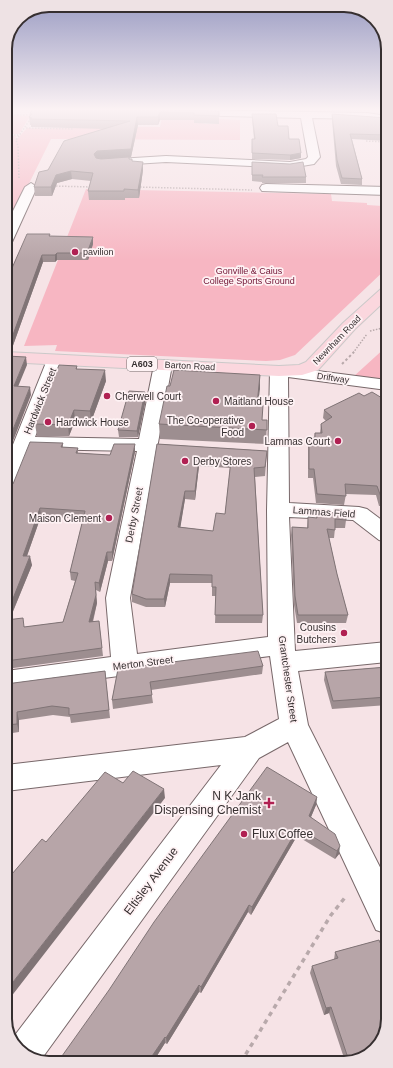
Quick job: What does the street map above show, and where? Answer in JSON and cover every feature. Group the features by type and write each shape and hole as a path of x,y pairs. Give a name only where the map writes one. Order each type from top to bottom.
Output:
{"main road":[{"name":"Newnham Road","path":"278,371 302,370 312,366 348,326 381,297"},
{"name":"Barton Road","path":"12,357 278,371"}],"street":[{"path":"102,163 138,160 187,160 290,165 310,162 312,160"},
{"path":"185,172 187,160"},
{"path":"12,227 31,187"},
{"path":"261,189 381,196"},
{"name":"Hardwick Street","path":"12,472 56,360"},
{"name":"Derby Street","path":"125,665 118,598 155,446 163,365"},
{"name":"Driftway","path":"278,371 381,384"},
{"name":"Grantchester Street","path":"278,371 272,452 278,510 282,654 294,725 381,904"},
{"path":"24,443 155,446"},
{"name":"Lammas Field","path":"278,510 359,514 381,530"},
{"name":"Merton Street","path":"12,680 125,665 282,654 381,652"},
{"name":"Eltisley Avenue","path":"27,1049 249,749 294,725"},
{"path":"12,777 249,749"}],"path":[{"path":"18,160 19,182"},
{"path":"31,187 94,187"},
{"path":"130,187 261,189"},
{"path":"341,365 353,353 370,331 381,328"},
{"path":"245,1056 332,915 365,872"}],"green space":[{"path":"12,160 41,160 12,218"},
{"name":"Gonville & Caius College Sports Ground","path":"86,189 331,194 332,201 367,203 367,205 381,206 381,274 295,355 280,360 266,361 55,351 57,345 24,346"},
{"path":"381,351 381,381 353,377"}],"building":[{"path":"54,160 132,160 143,162 138,190 124,189 124,191 88,191 93,173 71,171 56,175 51,187 34,187 39,172 48,170"},
{"path":"337,160 357,160 362,179 342,178"},
{"path":"252,162 290,164 303,162 306,177 262,177 263,175 252,175"},
{"path":"27,234 93,237 87,253 57,253 55,255 42,255 12,338 12,268"},
{"path":"12,356 26,357 14,386 30,387 12,432"},
{"path":"59,365 77,366 76,369 105,370 90,411 74,410 68,425 35,424"},
{"path":"174,370 260,375 257,405 263,405 262,420 267,420 267,430 159,424 167,386 170,386"},
{"path":"129,391 145,392 137,431 118,430"},
{"path":"372,392 381,397 381,497 377,486 345,484 346,496 317,494 314,469 309,469 309,437 315,438 315,433 322,433 321,424 332,417 324,410 359,393 364,396"},
{"path":"30,442 63,443 61,447 78,448 76,453 110,455 114,444 135,444 112,552 107,552 99,583 95,582 96,595 89,622 99,621 102,648 12,660 12,619 23,618 24,627 63,622 78,573 70,572 85,511 40,508 23,556 30,556 12,601 13,484"},
{"path":"157,444 267,451 265,467 254,468 263,615 215,615 216,587 212,587 212,575 170,574 164,599 146,599 132,594","holes":["199,458 231,460 225,514 216,513 213,531 178,527 185,491 195,491"]},
{"path":"317,512 346,513 346,520 335,519 335,530 327,529 348,615 298,615 295,596 292,527 308,528 308,517 317,518"},
{"path":"258,651 263,666 150,682 152,695 112,700 118,669"},
{"path":"381,667 381,697 333,701 325,672"},
{"path":"105,671 109,710 69,715 69,708 52,706 17,712 17,724 12,724 12,683"},
{"path":"267,767 317,797 309,816 335,834 340,846 337,851 298,828 252,907 249,905 201,987 199,985 166,1038 165,1037 152,1056 62,1056 109,990 154,922"},
{"path":"133,771 164,789 12,983 12,874 42,839 46,842 105,772 123,783"},
{"path":"379,940 381,945 381,1019 379,1031 373,1042 365,1050 349,1056 347,1056 331,1007 326,1008 312,966 338,958 335,952"}],"place":[{"name":"pavilion","path":"75,252"},
{"name":"Cherwell Court","path":"107,396"},
{"name":"Maitland House","path":"216,401"},
{"name":"Hardwick House","path":"48,422"},
{"name":"The Co-operative Food","path":"252,426"},
{"name":"Lammas Court","path":"338,441"},
{"name":"Derby Stores","path":"185,461"},
{"name":"Maison Clement","path":"109,518"},
{"name":"Cousins Butchers","path":"344,633"},
{"name":"N K Jank Dispensing Chemist","path":"269,803"},
{"name":"Flux Coffee","path":"244,834"}]}
